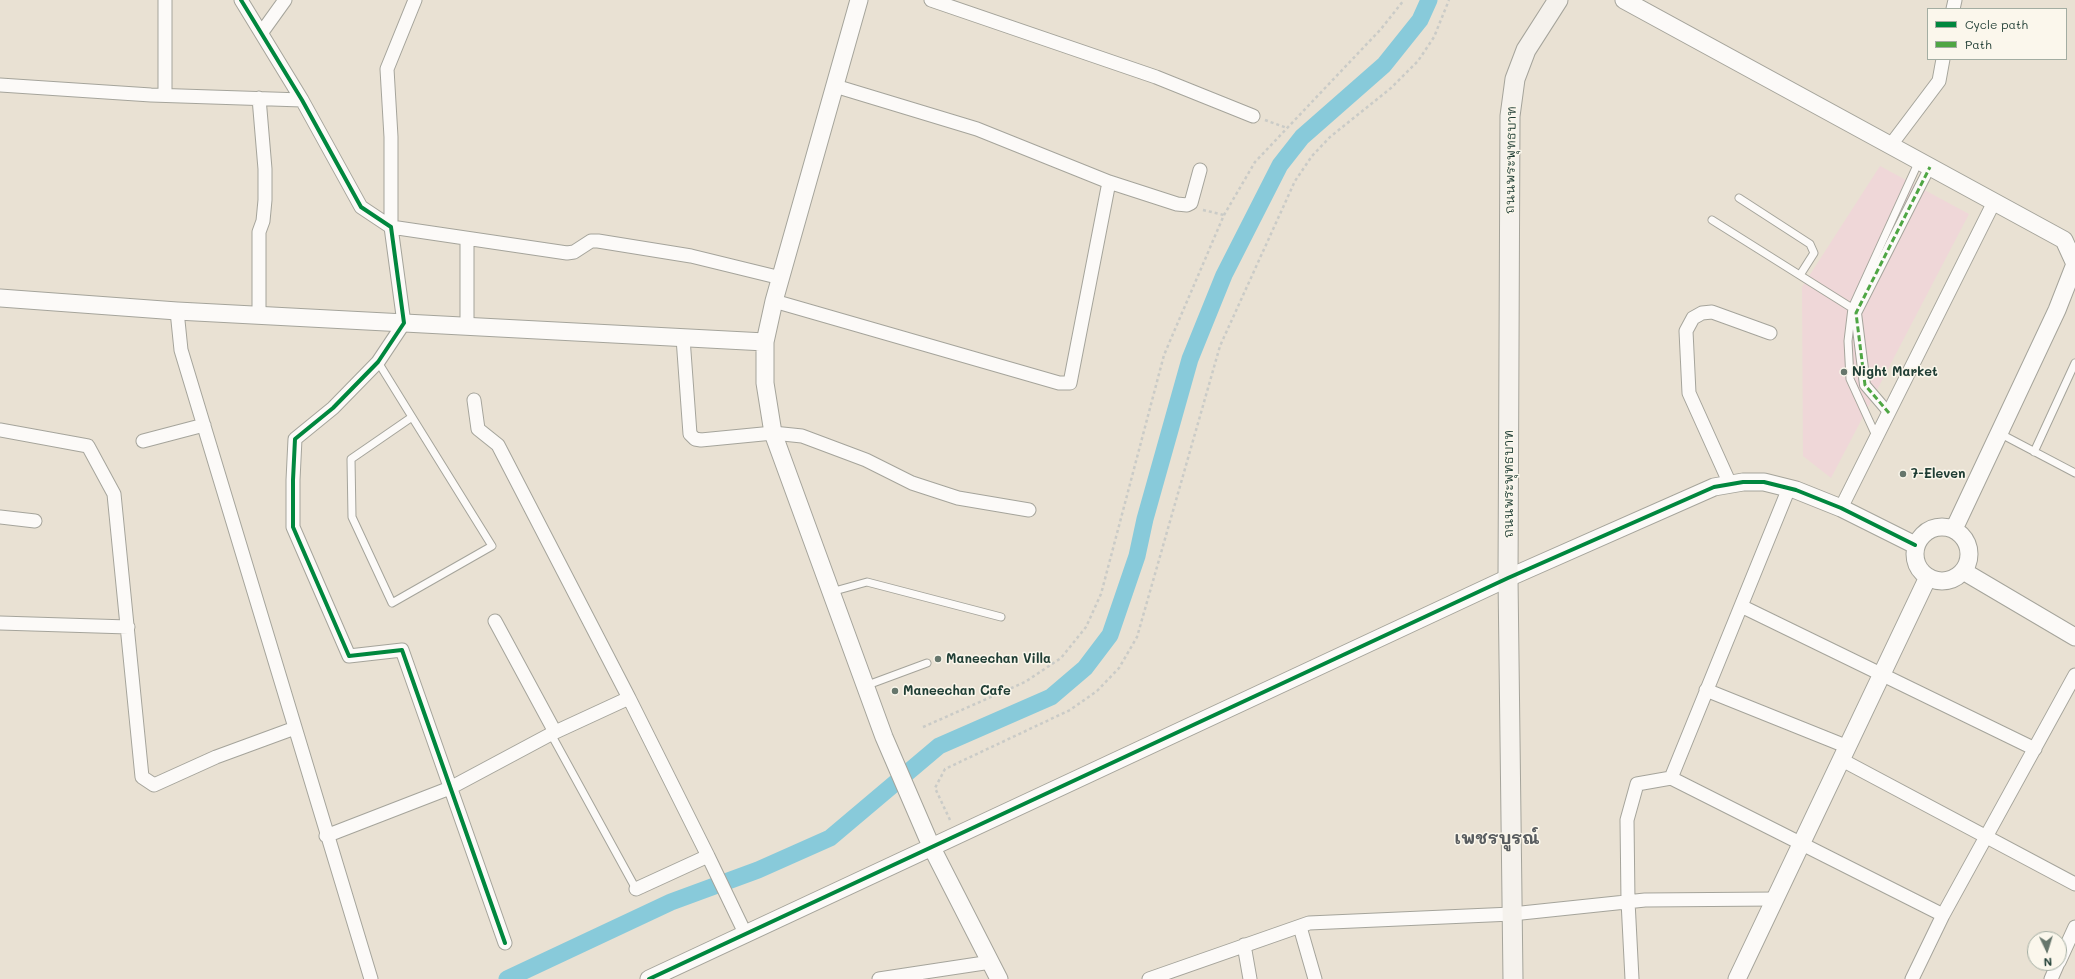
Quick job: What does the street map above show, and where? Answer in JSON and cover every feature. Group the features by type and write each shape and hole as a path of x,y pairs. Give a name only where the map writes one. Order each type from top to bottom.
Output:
{"main road":[{"name":"ถนนพระพุทธบาท","path":"1513,979 1508,578 1510,116 1515,79 1526,50 1558,0"}],"street":[{"path":"164,95 165,0"},
{"path":"241,0 262,32 302,100 361,207 391,227 568,253 574,252 591,241 598,241 691,256 780,278"},
{"path":"262,32 285,0"},
{"path":"415,0 387,69 391,137 391,227 404,323 378,362 333,408 295,439 292,527 349,656 402,650 505,943"},
{"path":"860,0 780,278 765,342 766,383 773,433 830,593 884,737 931,846 999,979"},
{"path":"931,0 1156,77 1253,116"},
{"path":"1624,0 2064,240 2075,264 2057,310 1954,529"},
{"path":"1890,146 1939,81 1943,60"},
{"path":"0,85 164,95 302,100"},
{"path":"835,86 977,129 1109,182 1177,204 1187,205 1191,202 1200,170"},
{"path":"259,98 265,169 263,221 258,232 259,315"},
{"path":"1889,413 1865,385 1856,313 1925,164"},
{"path":"774,301 1059,383 1070,383 1109,182"},
{"path":"1841,508 1994,202"},
{"path":"467,239 467,326"},
{"path":"0,298 177,311 765,342"},
{"path":"177,311 181,350 326,836 371,979"},
{"path":"1730,484 1689,393 1686,330 1693,318 1702,313 1712,312 1770,333"},
{"path":"682,338 690,434 695,439 701,440 773,433 802,436 866,460 912,483 958,498 1029,510"},
{"path":"474,400 478,429 498,445 629,698 742,927"},
{"path":"143,441 204,425"},
{"path":"0,430 88,446 114,494 142,777 154,785 216,757 295,728"},
{"path":"649,979 742,927 931,846 1508,578 1714,487 1730,484 1764,482 1789,488 1841,508 1915,545"},
{"path":"1671,778 1789,488"},
{"path":"0,518 35,521"},
{"path":"1938,526 1954,529 1961,534 1969,549 1969,559 1963,571 1955,578 1942,581 1928,577 1920,571 1915,560 1915,545 1920,537 1929,529 1938,526"},
{"path":"1963,571 2075,637"},
{"path":"1737,979 1928,577"},
{"path":"1741,606 2035,749"},
{"path":"495,621 554,733"},
{"path":"0,623 128,627"},
{"path":"1912,979 1943,915 2075,675"},
{"path":"1706,690 1845,754 1986,836 2075,884"},
{"path":"326,836 450,788 554,733 629,698"},
{"path":"1632,979 1628,902 1627,820 1637,784 1671,778 1943,915"},
{"path":"636,889 710,860"},
{"path":"1149,979 1309,923 1512,914 1628,902 1776,899"},
{"path":"1300,926 1315,979"},
{"path":"2067,944 2075,927"},
{"path":"1244,945 1250,979"},
{"path":"879,979 991,962"}],"lane":[{"path":"1877,438 1850,379 1848,340 1852,308 1925,164"},
{"path":"1739,198 1810,244 1814,252 1800,275"},
{"path":"1712,220 1852,308"},
{"path":"378,362 492,546 392,603 352,517 351,458 412,418"},
{"path":"2034,452 2075,363"},
{"path":"1999,433 2075,473"},
{"path":"830,593 867,582 1001,617"},
{"path":"865,686 927,663"},
{"path":"554,733 636,889"}],"path":[{"path":"923,727 1025,682 1061,658 1086,627 1101,594 1164,355 1224,215 1255,162 1381,29 1404,0"},
{"path":"957,834 935,788 945,769 1070,710 1097,691 1122,662 1137,637 1220,346 1295,181 1312,156 1330,137 1391,88 1418,61 1434,37 1449,0"},
{"path":"1253,116 1287,128"},
{"path":"1187,205 1224,215"}],"shaded area":[{"name":"Night Market","path":"1880,166 1969,214 1831,478 1803,456 1802,287"}],"waterway":[{"path":"507,979 671,902 758,870 830,838 939,746 1051,697 1085,668 1110,635 1137,556 1145,519 1190,359 1224,275 1280,165 1302,137 1384,65 1420,20 1429,0"}],"marked path":[{"path":"1889,413 1865,385 1856,313 1930,167"}],"cycle path":[{"path":"241,0 302,100 361,207 391,227 404,323 378,362 333,408 295,439 293,527 349,656 402,650 505,943"},
{"path":"649,979 1508,578 1714,487 1743,482 1764,482 1796,490 1841,508 1915,545"}],"place":[{"name":"Night Market","path":"1844,372"},
{"name":"7-Eleven","path":"1903,474"},
{"name":"Maneechan Villa","path":"938,659"},
{"name":"Maneechan Cafe","path":"895,691"}],"district":[{"name":"เพชรบูรณ์","path":"1497,839"}]}
